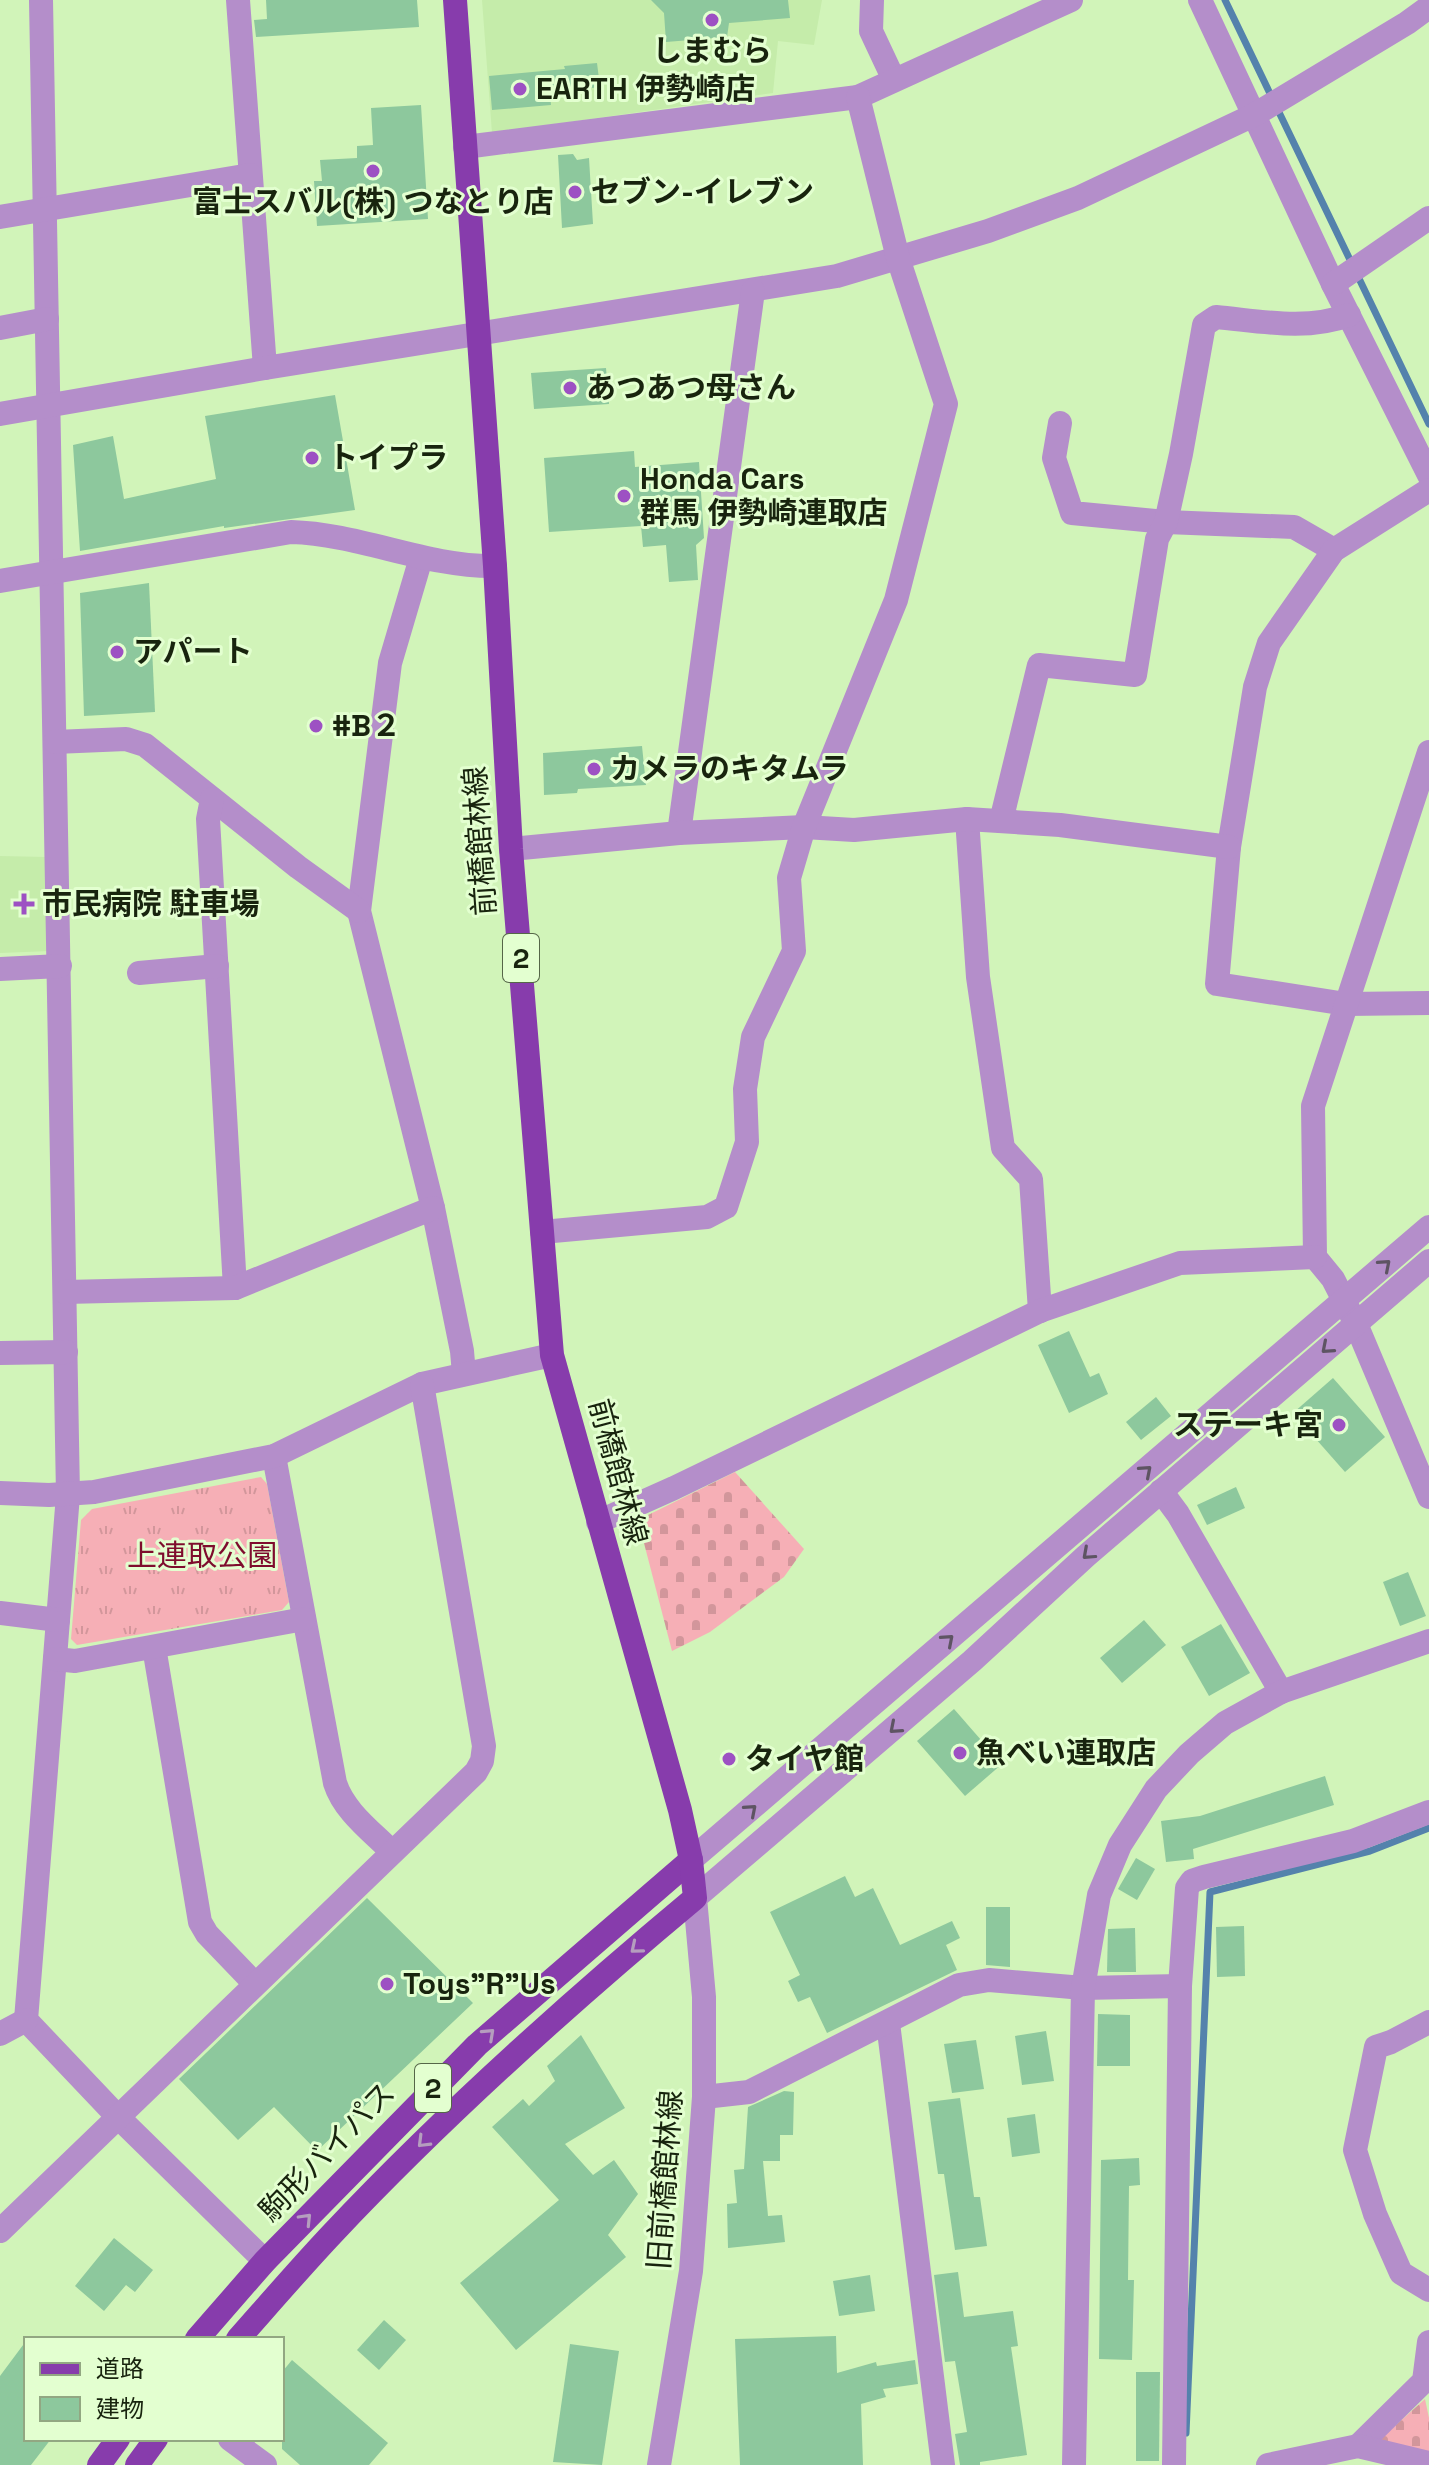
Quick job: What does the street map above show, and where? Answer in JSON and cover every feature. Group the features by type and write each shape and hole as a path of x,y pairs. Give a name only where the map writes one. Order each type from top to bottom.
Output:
{"main road":[{"name":"前橋館林線","path":"455,0 495,566 511,849 552,1355 680,1810 691,1860 695,1898"},
{"name":"駒形バイパス","path":"199,2337 265,2261 477,2045 691,1860"},
{"name":"駒形バイパス","path":"240,2337 332,2234 438,2127 567,2008 695,1898"},
{"path":"99,2465 117,2441"},
{"path":"137,2465 155,2441"}],"street":[{"path":"41,0 68,1495 26,2020 119,2118 265,2261"},
{"path":"238,0 265,368"},
{"path":"872,0 871,31 894,80"},
{"path":"465,147 858,97 1071,0"},
{"path":"1200,0 1333,284 1429,475"},
{"path":"0,414 837,276 988,231 1078,198 1254,115 1429,7"},
{"path":"542,1232 707,1217 726,1207 747,1142 745,1089 753,1037 794,951 789,878 804,827 896,600 946,404 898,258 858,97"},
{"path":"0,217 250,175"},
{"path":"1333,284 1429,218"},
{"path":"679,833 753,291"},
{"path":"1001,821 1039,665 1135,675 1157,539 1166,522 1204,325 1216,317 1294,325 1349,315"},
{"path":"0,328 47,319"},
{"path":"1060,423 1054,458 1072,513 1166,522 1294,527 1334,550"},
{"path":"1429,490 1334,550 1269,643 1255,687 1229,847 1217,984 1346,1004 1429,1003"},
{"path":"0,581 291,532 318,533 472,567 495,566"},
{"path":"421,558 390,663 359,911 433,1208 464,1374"},
{"path":"55,742 135,740 145,745 298,867 359,911"},
{"path":"1429,752 1313,1106 1315,1257 1333,1279 1421,1458 1429,1497"},
{"path":"212,799 208,819 235,1288"},
{"path":"967,819 978,977 998,1117 1003,1148 1031,1179 1040,1311"},
{"path":"511,849 679,833 804,827 854,830 967,819 1060,825 1229,847"},
{"path":"0,969 60,966"},
{"path":"139,973 217,966"},
{"path":"65,1292 235,1288 433,1208"},
{"path":"691,1860 1429,1227"},
{"path":"598,1522 1040,1311 1180,1263 1315,1257"},
{"path":"695,1898 972,1661 1161,1491 1429,1261"},
{"path":"0,1353 66,1352"},
{"path":"0,1493 68,1495 94,1492 274,1456 422,1384 552,1355"},
{"path":"0,2231 476,1772 482,1761 484,1746 422,1384"},
{"path":"274,1456 340,1798 391,1851"},
{"path":"1161,1491 1178,1514 1281,1692"},
{"path":"0,1613 58,1620"},
{"path":"55,1659 75,1661 304,1619"},
{"path":"1074,2465 1083,1988 1099,1895 1120,1845 1156,1789 1189,1754 1225,1723 1281,1692 1429,1641"},
{"path":"154,1647 200,1922 207,1934 255,1984"},
{"path":"1174,2465 1180,1986 1187,1888 1192,1881 1353,1841 1429,1812"},
{"name":"旧前橋館林線","path":"659,2465 691,2271 704,2097 704,1997 695,1898"},
{"path":"704,2097 749,2092 959,1985 989,1980 1083,1988 1180,1986"},
{"path":"0,2034 26,2020"},
{"path":"1429,2022 1376,2047 1355,2150 1375,2214 1401,2273 1429,2290"},
{"path":"888,2023 943,2465"},
{"path":"1358,2446 1424,2381 1429,2342"},
{"path":"233,2441 265,2465"},
{"path":"1268,2465 1358,2446 1429,2463"}],"shaded area":[{"path":"482,0 822,0 814,45 778,41 773,93 492,133"},
{"name":"市民病院 駐車場","path":"0,856 47,857 50,951 0,953"}],"green space":[{"path":"735,1472 804,1549 784,1577 710,1632 672,1651 638,1520"},
{"name":"上連取公園","path":"261,1477 267,1484 289,1602 282,1610 77,1645 71,1639 81,1520 92,1509"},
{"path":"1425,2399 1429,2418 1429,2454 1378,2441"}],"building":[{"path":"266,0 417,0 419,27 256,37 254,20 267,19"},
{"name":"しまむら","path":"651,0 788,0 790,18 729,23 727,37 666,42 664,13"},
{"name":"EARTH 伊勢崎店","path":"597,63 600,87 550,93 551,105 492,110 489,76"},
{"name":"富士スバル(株) つなとり店","path":"421,105 428,219 317,226 314,181 322,181 320,160 357,158 357,146 373,145 371,108"},
{"name":"セブン-イレブン","path":"573,154 577,160 589,158 593,224 562,228 558,155"},
{"name":"あつあつ母さん","path":"606,368 609,404 534,409 531,373"},
{"path":"335,395 355,510 224,526 80,551 73,445 113,436 124,499 216,479 205,416"},
{"name":"Honda Cars 群馬 伊勢崎連取店","path":"634,451 635,467 699,462 704,538 696,545 698,580 669,582 666,545 643,547 641,526 549,532 544,458"},
{"name":"アパート","path":"149,583 155,712 84,716 80,593"},
{"name":"カメラのキタムラ","path":"642,746 646,785 578,789 577,793 544,795 543,753"},
{"path":"1069,1331 1090,1377 1099,1373 1108,1394 1069,1413 1038,1345"},
{"name":"ステーキ宮","path":"1333,1378 1385,1437 1345,1472 1293,1413"},
{"path":"1156,1397 1171,1416 1141,1440 1126,1422"},
{"path":"1236,1487 1245,1508 1207,1525 1197,1505"},
{"path":"1408,1572 1426,1616 1400,1626 1383,1582"},
{"path":"1144,1620 1166,1645 1122,1683 1100,1658"},
{"path":"1221,1624 1250,1673 1209,1696 1181,1647"},
{"name":"魚べい連取店","path":"954,1709 1002,1764 965,1796 917,1741"},
{"path":"1325,1776 1334,1805 1193,1849 1194,1859 1166,1862 1161,1821 1200,1816"},
{"path":"1136,1858 1155,1869 1137,1900 1118,1889"},
{"path":"845,1876 855,1897 873,1888 900,1945 952,1921 960,1938 946,1945 957,1970 827,2033 810,1997 798,2002 788,1981 800,1975 770,1912"},
{"path":"367,1898 473,2003 317,2151 274,2107 238,2140 179,2079"},
{"path":"986,1907 1010,1907 1010,1967 986,1965"},
{"path":"1244,1926 1245,1976 1217,1977 1216,1927"},
{"path":"1135,1928 1136,1972 1107,1972 1108,1929"},
{"path":"1098,2014 1130,2015 1130,2066 1097,2066"},
{"path":"1046,2031 1054,2081 1022,2085 1015,2036"},
{"path":"581,2035 625,2108 565,2144 593,2175 614,2160 638,2194 608,2235 626,2257 516,2350 460,2283 559,2200 492,2127 523,2099 529,2106 555,2081 547,2066"},
{"path":"976,2040 984,2089 952,2093 944,2044"},
{"path":"784,2091 794,2092 793,2135 780,2135 780,2161 763,2161 768,2216 782,2215 785,2242 728,2248 727,2204 737,2203 734,2170 744,2169 748,2107"},
{"path":"960,2098 974,2197 980,2197 987,2246 955,2250 944,2174 938,2174 928,2102"},
{"path":"1035,2114 1040,2153 1012,2157 1007,2118"},
{"path":"1139,2158 1140,2185 1129,2186 1128,2280 1134,2280 1132,2360 1099,2359 1101,2160"},
{"path":"114,2238 153,2270 135,2292 126,2285 104,2311 75,2286"},
{"path":"958,2272 964,2317 1013,2311 1018,2346 1011,2347 1027,2455 980,2462 980,2465 960,2465 955,2434 967,2432 955,2361 945,2362 934,2275"},
{"path":"870,2275 875,2311 839,2316 833,2281"},
{"path":"384,2320 406,2340 379,2370 357,2350"},
{"path":"836,2336 837,2373 876,2362 877,2366 915,2360 918,2384 883,2389 886,2397 861,2404 863,2465 740,2465 735,2339"},
{"path":"24,2344 24,2441 49,2441 31,2465 0,2465 0,2376"},
{"path":"570,2344 619,2351 602,2465 553,2462"},
{"path":"292,2360 388,2443 369,2465 300,2465 282,2449 284,2370"},
{"path":"1136,2372 1160,2372 1159,2461 1136,2461"}],"waterway":[{"path":"1225,0 1429,424"},
{"path":"1186,2433 1210,1892 1370,1851 1429,1828"}],"place":[{"name":"しまむら","path":"712,20"},
{"name":"EARTH 伊勢崎店","path":"520,89"},
{"name":"富士スバル(株) つなとり店","path":"373,171"},
{"name":"セブン-イレブン","path":"575,192"},
{"name":"あつあつ母さん","path":"570,388"},
{"name":"トイプラ","path":"312,458"},
{"name":"Honda Cars 群馬 伊勢崎連取店","path":"624,496"},
{"name":"アパート","path":"117,652"},
{"name":"#B２","path":"316,726"},
{"name":"カメラのキタムラ","path":"594,769"},
{"name":"市民病院 駐車場","path":"24,904"},
{"name":"ステーキ宮","path":"1339,1425"},
{"name":"魚べい連取店","path":"960,1753"},
{"name":"タイヤ館","path":"729,1759"},
{"name":"Toys\"R\"Us","path":"387,1984"}]}
